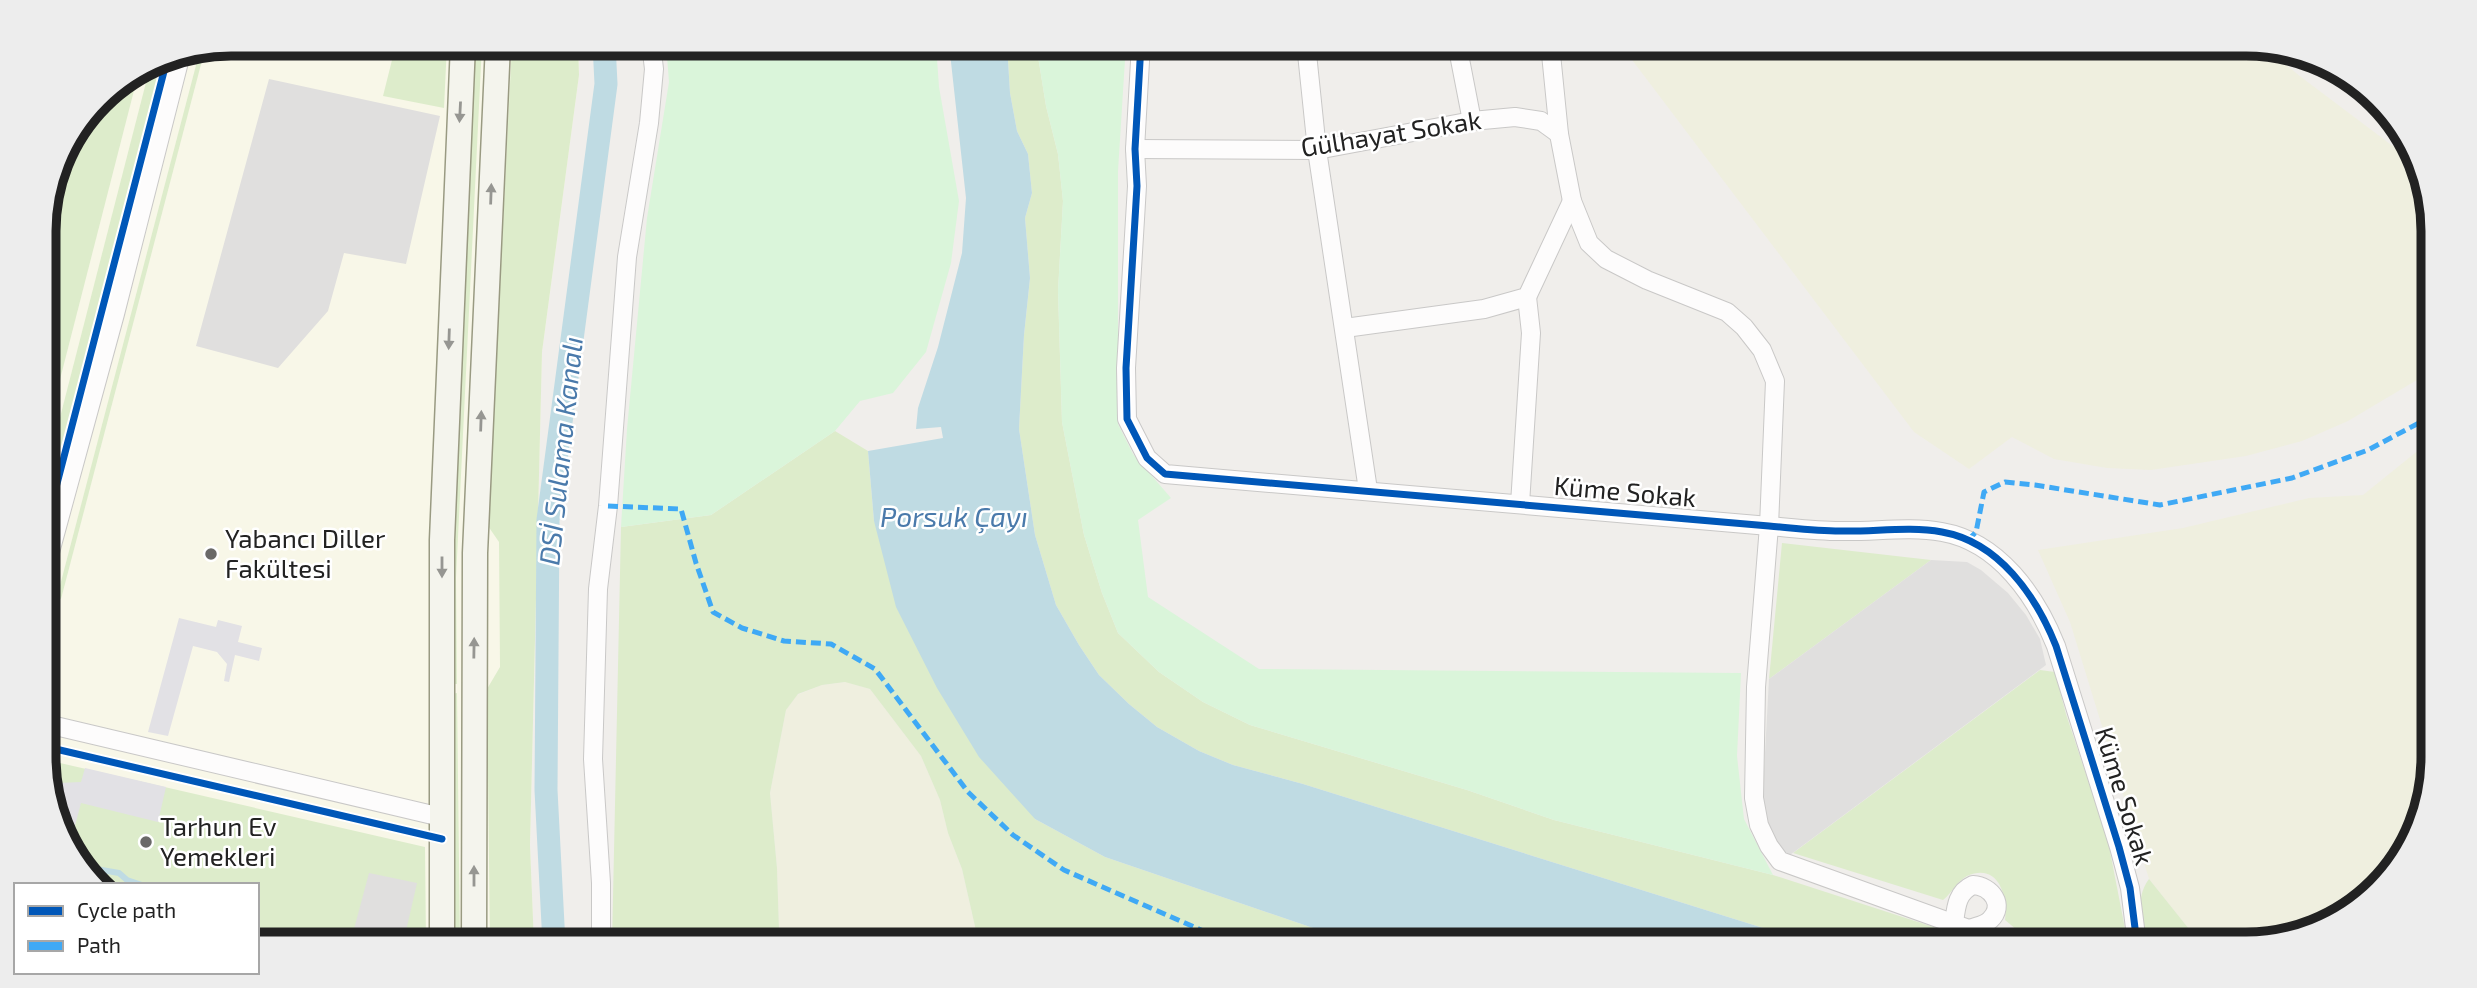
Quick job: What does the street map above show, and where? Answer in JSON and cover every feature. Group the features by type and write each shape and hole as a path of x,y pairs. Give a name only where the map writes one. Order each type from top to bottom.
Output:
{"street":[{"path":"442,932 442,540 462,56"},
{"path":"474,932 475,553 497,56"},
{"path":"601,932 601,883 593,759 598,589 608,506 627,257 649,123 654,69 652,56"},
{"name":"Küme Sokak","path":"1140,56 1135,149 1137,186 1127,355 1127,419 1147,457 1165,474 1769,526 1840,531 1943,532 1968,540 1991,555 2016,577 2039,610 2056,646 2119,847 2130,888 2136,932"},
{"path":"1308,56 1317,150 1368,490"},
{"path":"1459,56 1472,121"},
{"path":"1551,56 1559,134 1572,201 1589,243 1606,259 1647,280 1727,312 1744,327 1762,350 1775,381 1769,526 1756,687 1754,799 1759,825 1769,846 1780,861 1978,932"},
{"path":"56,530 115,314 178,64"},
{"name":"Gülhayat Sokak","path":"1135,149 1317,150 1472,121 1515,117 1541,121 1559,134"},
{"path":"1520,504 1531,333 1527,297 1572,201"},
{"path":"1345,328 1484,309 1527,297"},
{"path":"56,726 441,817"}],"shaded area":[{"path":"231,56 578,56 579,75 542,352 530,845 534,932 259,932 259,883 110,883 99,872 74,834 59,791 56,768 57,208 69,164 92,125 116,99 154,74 197,59"},
{"path":"269,79 440,116 406,264 344,253 328,311 278,368 196,346"},
{"path":"1931,560 1967,562 2008,593 2026,615 2040,639 2046,665 1790,855 1775,845 1762,809 1769,679"},
{"path":"179,618 216,627 218,620 242,626 238,642 262,648 259,661 235,655 229,682 224,681 227,664 217,652 193,646 168,736 148,732"},
{"path":"85,768 166,787 158,822 81,803 73,832 58,786 59,783 81,782"},
{"path":"369,873 417,883 406,932 353,932"}],"green space":[{"path":"393,56 446,56 444,108 383,96"},
{"path":"475,56 481,56 456,578 457,684 450,684 450,577"},
{"path":"511,56 578,56 579,75 542,352 530,845 534,932 490,932 487,689 500,667 499,542 488,526"},
{"path":"667,56 937,56 939,87 959,201 951,263 926,352 893,393 860,401 835,431 711,515 621,527 627,429 647,218 669,82"},
{"path":"1008,56 1038,56 1046,106 1058,154 1063,201 1058,291 1062,422 1084,535 1118,633 1159,672 1203,702 1250,725 1467,790 1554,820 1773,875 1949,932 1776,932 1303,784 1233,765 1199,751 1157,727 1129,704 1099,675 1056,605 1035,535 1019,429 1030,278 1025,218 1032,193 1028,154 1017,131 1010,93"},
{"path":"1038,56 1125,56 1118,171 1118,424 1133,454 1171,498 1138,520 1148,597 1259,669 1741,673 1737,756 1744,819 1773,875 1554,820 1467,790 1250,725 1203,702 1159,672 1118,633 1084,535 1062,422 1058,291 1063,201 1058,154 1046,106"},
{"path":"1629,56 2269,57 2278,59 2403,154 2412,175 2420,208 2421,378 2348,421 2302,441 2246,456 2151,470 2107,468 2054,459 2012,437 1969,469 1914,432"},
{"path":"203,58 61,599 57,597 198,59"},
{"path":"161,71 56,477 56,433 147,77"},
{"path":"135,85 56,395 56,220 62,186 69,164 92,125 107,107"},
{"path":"835,431 868,451 874,521 1035,819 1105,857 1325,932 976,932 962,869 948,833 940,800 921,756 870,689 845,682 822,685 798,694 786,710 770,793 780,932 612,932 621,527 711,515"},
{"path":"2421,450 2421,757 2418,791 2403,834 2370,881 2323,914 2280,929 2257,932 2191,932 2149,879 2070,622 2038,550 2183,528 2309,498 2363,495"},
{"path":"1782,543 1931,560 1769,679"},
{"path":"2040,670 2055,672 2108,841 2126,932 2021,932 2005,920 2003,892 1994,878 1987,874 1967,876 1943,900 1793,853"},
{"path":"846,682 870,689 921,756 940,800 948,833 962,869 976,932 780,932 770,793 786,710 797,695 822,685"},
{"path":"457,693 460,932 454,932 451,694"},
{"path":"56,762 425,847 426,932 259,932 259,883 110,883 99,872 74,834 59,791"},
{"path":"2149,879 2191,932 2146,932 2141,903 2144,887"}],"water":[{"name":"Porsuk Çayı","path":"950,56 1008,56 1010,93 1017,131 1028,154 1032,193 1025,218 1030,278 1019,429 1035,535 1056,605 1099,675 1129,704 1157,727 1199,751 1233,765 1303,784 1776,932 1325,932 1105,857 1035,819 979,757 937,688 896,607 874,521 868,451 943,438 941,427 916,429 918,408 938,347 962,253 966,198"}],"waterway":[{"name":"DSİ Sulama Kanalı","path":"553,932 546,790 548,520 606,84 605,56"},
{"path":"97,869 119,873 136,883"}],"marked path":[{"path":"1968,540 1976,532 1984,492 2005,482 2160,505 2292,478 2368,450 2421,422"},
{"path":"608,506 681,509 713,612 742,628 784,641 831,644 875,669 968,792 1013,835 1064,870 1206,932"}],"cycle path":[{"path":"1140,56 1135,149 1137,186 1126,368 1127,419 1147,458 1165,474 1813,530 1930,530 1962,538 1981,547 2013,574 2038,608 2048,627 2119,847 2130,888 2136,932"},
{"path":"56,487 164,70"},
{"path":"56,749 442,839"}],"place":[{"name":"Yabancı Diller Fakültesi","path":"211,554"},
{"name":"Tarhun Ev Yemekleri","path":"146,842"}]}
